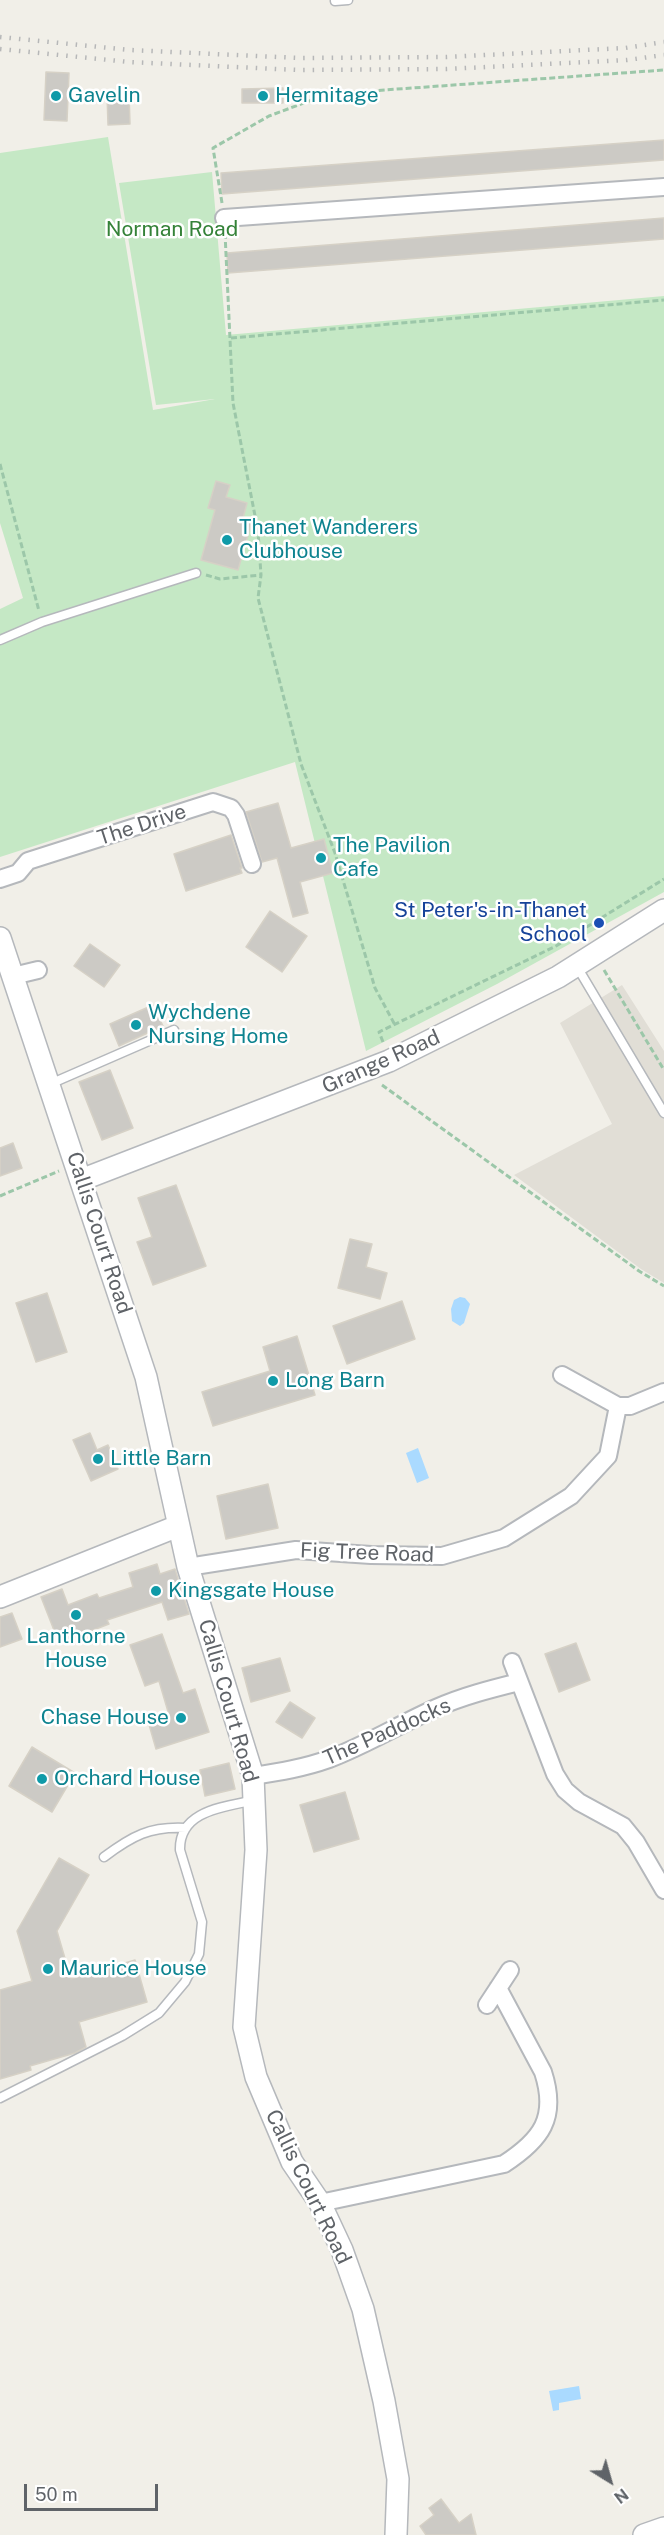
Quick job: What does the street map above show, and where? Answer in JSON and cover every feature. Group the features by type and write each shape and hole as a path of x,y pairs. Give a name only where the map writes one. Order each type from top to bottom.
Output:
{"street":[{"path":"224,218 664,187"},
{"name":"The Drive","path":"0,879 18,873 28,861 213,802 231,808 236,815 252,864"},
{"name":"Grange Road","path":"79,1172 367,1071 471,1022 576,965 664,910"},
{"name":"Callis Court Road","path":"0,938 146,1377 188,1567 253,1776 255,1800 254,1908 244,2027 256,2077 292,2162 320,2203 342,2250 363,2309 382,2389 398,2479 396,2535"},
{"path":"13,976 38,970"},
{"path":"561,1377 618,1406 630,1406 664,1392"},
{"name":"Fig Tree Road","path":"188,1567 296,1550 371,1556 442,1556 504,1538 571,1496 608,1456 618,1406"},
{"path":"0,1597 178,1526"},
{"path":"512,1662 555,1774 565,1790 579,1802 623,1826 636,1842 664,1890"},
{"name":"The Paddocks","path":"253,1776 301,1768 328,1760 362,1746 439,1706 488,1689 519,1682"},
{"path":"487,2005 510,1970"},
{"path":"320,2203 504,2164 527,2149 544,2126 548,2105 548,2087 543,2072 498,1988"},
{"path":"644,2535 664,2528"}],"lane":[{"path":"335,1 348,0"},
{"path":"0,640 42,622 196,573"},
{"path":"576,965 664,1113"},
{"path":"50,1084 174,1030"},
{"path":"0,2098 140,2025 159,2013 185,1983 199,1954 202,1922 180,1850 180,1838 193,1818 212,1810 255,1800"},
{"path":"104,1857 128,1839 150,1830 186,1827"}],"path":[{"path":"664,70 328,94 269,116 213,148 224,218 233,403 258,531 261,575 258,598 301,764 335,853 375,988 395,1025 556,946 664,879"},
{"path":"231,338 664,300"},
{"path":"0,464 42,622"},
{"path":"196,573 220,579 261,575"},
{"path":"615,989 664,1070"},
{"path":"367,1071 639,1271 664,1286"},
{"path":"0,1196 79,1172"}],"shaded area":[{"path":"622,985 664,1051 664,1283 641,1269 514,1175 612,1124 560,1023"}],"green space":[{"name":"Norman Road","path":"108,137 153,410 215,399 156,405 119,183 212,172 226,335 664,296 664,892 497,984 366,1051 295,762 0,857 0,609 23,598 0,523 0,153"}],"water":[{"path":"460,1297 465,1298 470,1304 464,1323 460,1326 452,1321 451,1309 454,1300"},
{"path":"418,1448 429,1478 417,1483 406,1453"},
{"path":"579,2386 581,2399 559,2403 559,2410 553,2411 549,2391"}],"building":[{"name":"Gavelin","path":"46,72 69,73 67,121 44,120"},
{"name":"Hermitage","path":"283,88 283,103 242,103 242,89"},
{"path":"129,93 130,124 108,125 107,94"},
{"path":"664,140 664,160 222,194 221,173"},
{"path":"664,218 664,239 228,273 227,253"},
{"name":"Thanet Wanderers Clubhouse","path":"216,481 230,485 226,497 247,503 243,518 252,521 238,570 201,560 215,510 208,508"},
{"path":"278,803 291,848 324,839 333,873 300,882 308,913 293,917 277,858 262,862 246,812"},
{"path":"231,835 242,873 186,891 174,854"},
{"path":"270,911 307,936 282,972 246,947"},
{"path":"90,944 120,965 104,987 74,966"},
{"name":"Wychdene Nursing Home","path":"153,1005 163,1026 119,1046 110,1024"},
{"path":"110,1070 133,1128 102,1140 79,1082"},
{"path":"13,1143 22,1168 0,1176 0,1148"},
{"path":"176,1185 206,1266 153,1285 137,1242 152,1237 138,1198"},
{"path":"350,1239 372,1244 366,1267 387,1273 380,1299 338,1288"},
{"path":"47,1293 67,1352 36,1362 16,1303"},
{"path":"402,1301 415,1339 347,1364 333,1326"},
{"name":"Long Barn","path":"297,1336 315,1395 213,1426 202,1392 270,1371 263,1347"},
{"name":"Little Barn","path":"90,1433 97,1450 108,1445 118,1469 91,1481 73,1440"},
{"path":"268,1484 278,1528 226,1539 217,1496"},
{"path":"157,1564 160,1574 175,1569 189,1614 168,1620 162,1602 107,1620 109,1624 59,1643 41,1597 62,1589 68,1605 97,1594 99,1598 133,1587 129,1573"},
{"path":"12,1613 22,1639 0,1647 0,1617"},
{"path":"162,1634 183,1693 195,1689 209,1732 156,1749 148,1721 169,1715 159,1681 145,1686 130,1645"},
{"path":"576,1643 590,1680 559,1692 545,1654"},
{"path":"280,1658 290,1691 251,1702 242,1668"},
{"path":"290,1702 315,1718 302,1738 276,1722"},
{"name":"Orchard House","path":"32,1747 75,1773 52,1812 9,1786"},
{"path":"229,1763 235,1789 205,1796 200,1770"},
{"path":"345,1792 359,1839 314,1852 300,1805"},
{"name":"Maurice House","path":"59,1858 89,1875 57,1931 71,1979 135,1960 147,2002 79,2022 86,2047 75,2053 30,2066 31,2070 0,2079 0,1990 32,1981 17,1931"},
{"path":"441,2499 459,2523 471,2514 476,2535 426,2535 420,2526 434,2515 429,2508"}],"railway":[{"path":"0,37 130,50 299,58 446,57 625,48 664,42"},
{"path":"0,49 129,62 298,70 447,69 627,60 664,55"}],"place":[{"name":"Gavelin","path":"56,96"},
{"name":"Hermitage","path":"263,96"},
{"name":"Thanet Wanderers Clubhouse","path":"227,540"},
{"name":"The Pavilion Cafe","path":"321,858"},
{"name":"St Peter's-in-Thanet School","path":"599,923"},
{"name":"Wychdene Nursing Home","path":"136,1025"},
{"name":"Long Barn","path":"273,1381"},
{"name":"Little Barn","path":"98,1459"},
{"name":"Kingsgate House","path":"156,1591"},
{"name":"Lanthorne House","path":"76,1615"},
{"name":"Chase House","path":"181,1718"},
{"name":"Orchard House","path":"42,1779"},
{"name":"Maurice House","path":"48,1969"}]}
